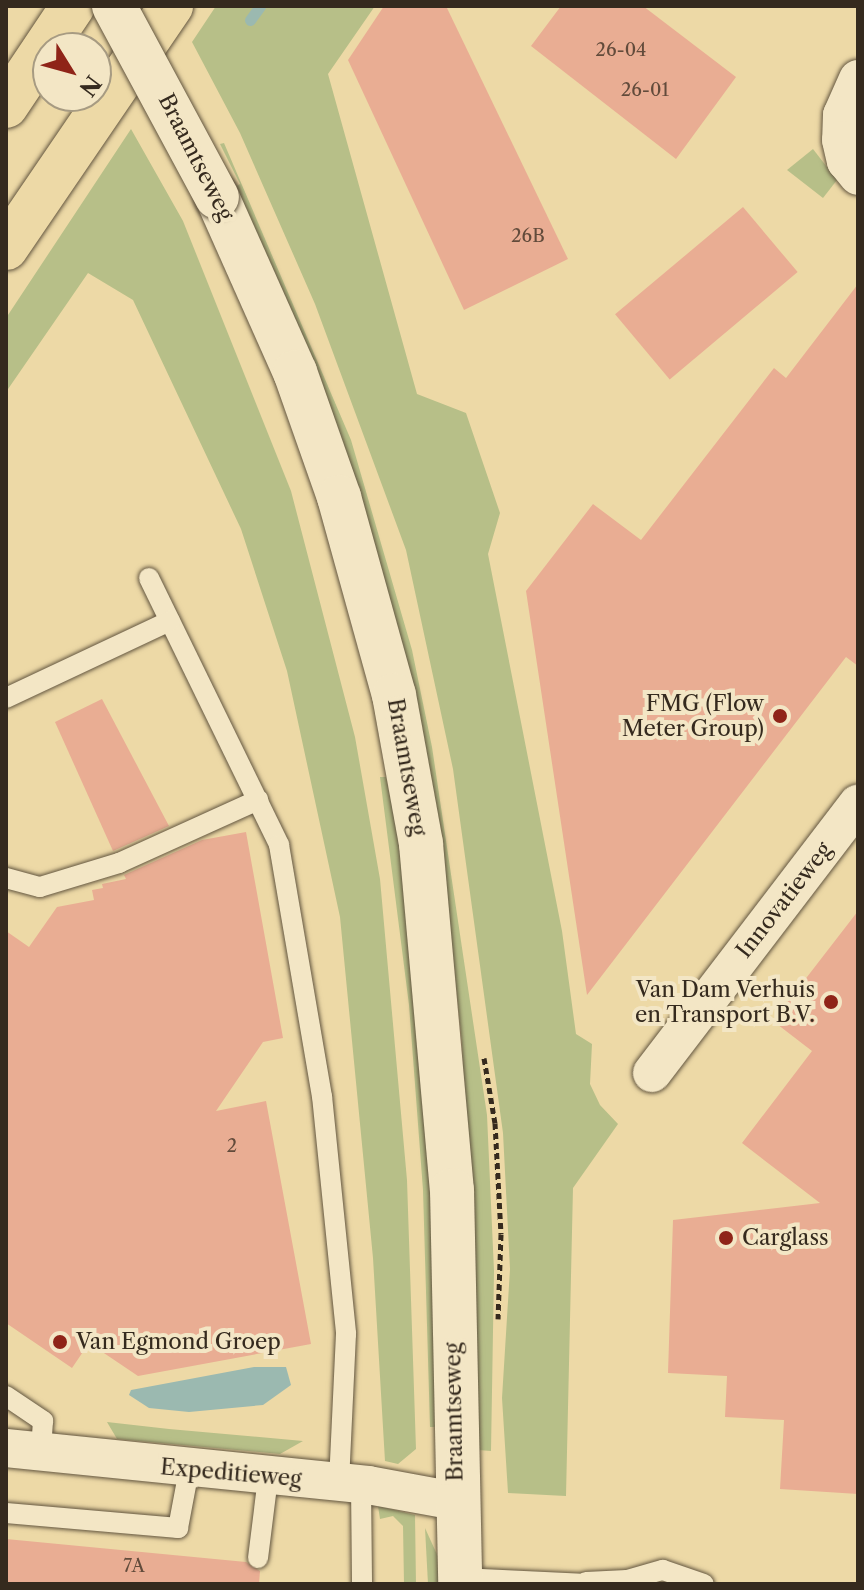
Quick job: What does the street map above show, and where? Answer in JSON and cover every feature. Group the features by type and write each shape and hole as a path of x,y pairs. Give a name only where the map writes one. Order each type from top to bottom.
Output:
{"highway":[{"path":"18,89 64,6"},
{"path":"18,89 73,6"},
{"path":"6,248 171,6"}],"street":[{"name":"Braamtseweg","path":"114,6 217,197 295,372 339,497 397,710 421,844 446,1086 455,1501 460,1581"},
{"path":"858,79 842,115 841,140 846,161 858,176"},
{"name":"Innovatieweg","path":"652,1073 858,804"},
{"name":"Expeditieweg","path":"23,1450 189,1470 350,1484 455,1501"}],"lane":[{"path":"149,578 279,845 322,1096 346,1334 350,1484 362,1584"},
{"path":"6,698 170,621"},
{"path":"6,878 40,887 119,863 258,800"},
{"path":"6,1396 43,1421 23,1450"},
{"path":"6,1513 178,1528 189,1470"},
{"path":"258,1558 268,1478"},
{"path":"460,1581 586,1583 627,1580 663,1570 704,1584"}],"green space":[{"path":"216,6 375,6 328,74 417,394 466,413 500,513 488,554 562,931 576,1034 592,1044 590,1084 600,1105 618,1124 573,1188 566,1496 508,1493 502,1398 510,1269 503,1133 453,769 406,550 315,304 240,133 192,42"},
{"path":"131,129 183,221 291,491 355,737 380,879 407,1180 416,1449 398,1464 385,1461 373,1258 340,917 287,671 241,529 133,300 88,273 6,392 6,318"},
{"path":"224,143 351,440 412,650 432,747 487,1115 494,1271 491,1451 478,1450 462,1043 445,880 235,187 240,184 220,144"},
{"path":"813,149 837,180 823,198 787,170"},
{"path":"380,777 386,777 398,833 433,1192 437,1427 430,1427 423,1190 409,1005"},
{"path":"107,1422 303,1441 280,1454 117,1439"},
{"path":"378,1506 415,1515 416,1584 404,1584 403,1526 393,1516 380,1519"},
{"path":"425,1528 440,1561 442,1584 428,1584"}],"water":[{"path":"254,1367 286,1367 291,1385 263,1405 189,1412 149,1408 129,1395 131,1390"}],"building":[{"path":"384,6 446,6 568,259 464,310 348,60"},
{"path":"561,6 643,6 736,77 676,159 531,46"},
{"path":"743,207 798,272 670,379 615,314"},
{"path":"858,284 858,666 846,657 587,995 526,591 593,504 641,540 774,368 786,378"},
{"path":"102,699 169,826 113,851 55,722"},
{"path":"246,832 283,1038 263,1042 216,1111 266,1101 311,1344 138,1376 89,1343 72,1368 6,1323 6,931 29,947 57,907 94,900 92,890 103,888 102,884 126,879 124,875 202,840"},
{"path":"858,911 858,1494 780,1489 784,1420 725,1417 727,1376 668,1373 673,1220 820,1203 742,1143 812,1051 773,1021"},
{"path":"6,1539 246,1562 260,1571 259,1584 6,1584"}],"waterway":[{"path":"250,20 260,6"}],"place":[{"name":"FMG (Flow Meter Group)","path":"780,716"},
{"name":"Van Dam Verhuis en Transport B.V.","path":"831,1002"},
{"name":"Carglass","path":"726,1238"},
{"name":"Van Egmond Groep","path":"60,1342"}]}
